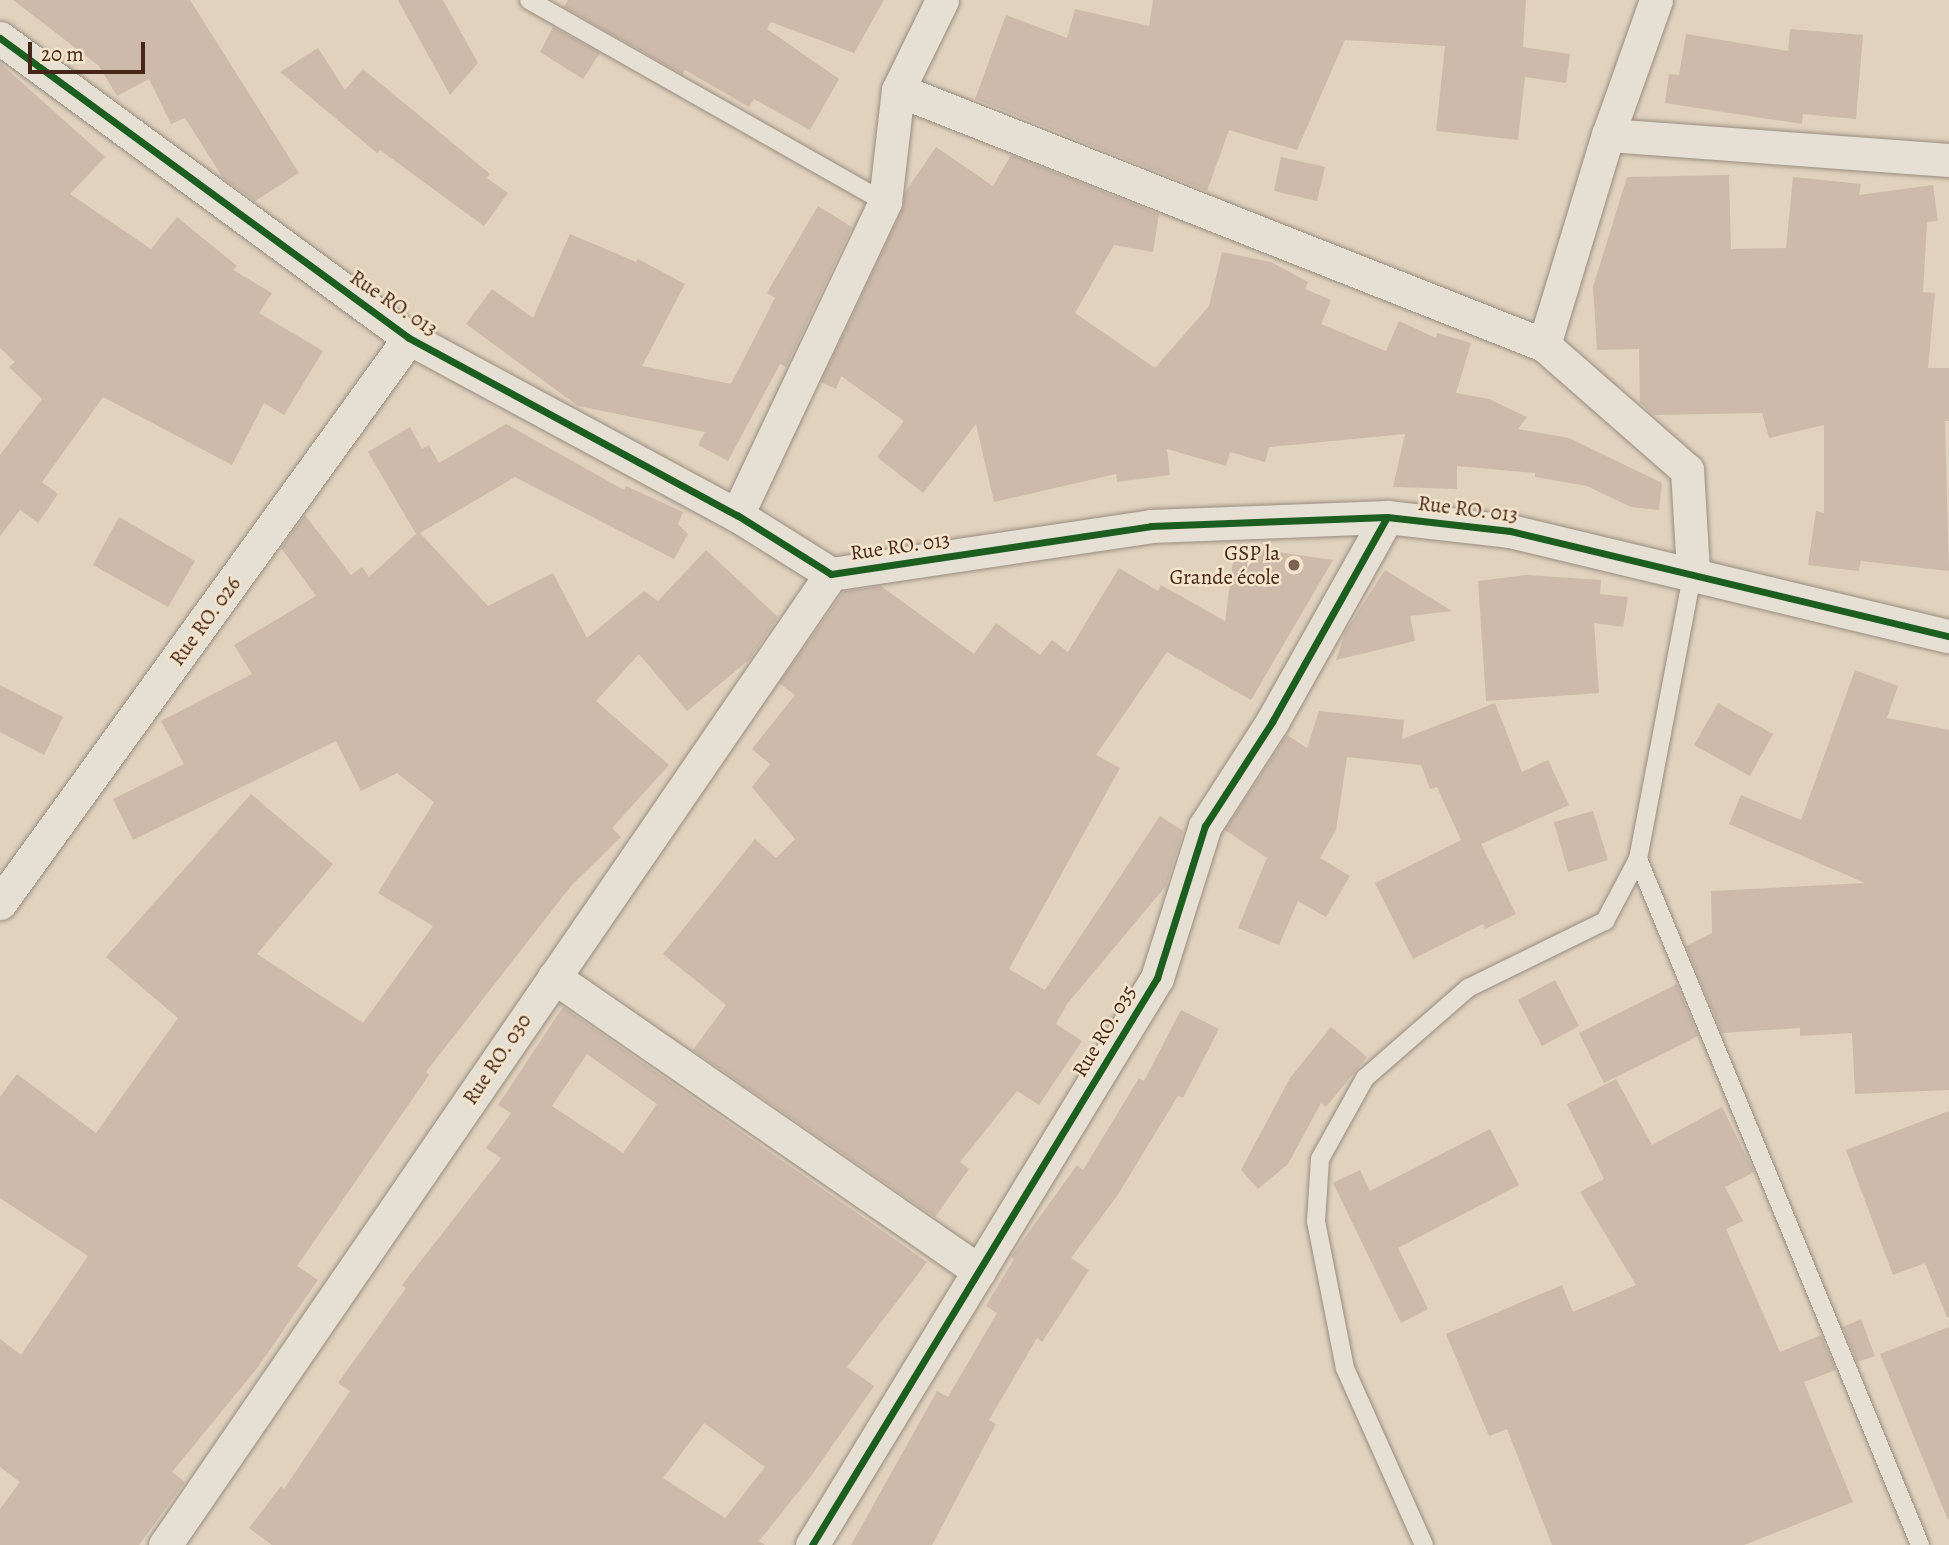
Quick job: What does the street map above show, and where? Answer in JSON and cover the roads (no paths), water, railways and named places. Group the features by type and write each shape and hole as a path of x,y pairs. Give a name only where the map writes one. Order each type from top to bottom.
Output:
{"street":[{"path":"737,515 885,202 898,90 942,0"},
{"path":"1544,345 1608,135 1655,0"},
{"name":"Rue RO. 013","path":"0,38 410,338 737,515 831,574 1152,526 1387,517 1510,531 1692,571 1949,636"},
{"path":"898,90 1544,345 1687,471 1692,571"},
{"path":"1608,135 1949,160"},
{"name":"Rue RO. 026","path":"0,903 410,338"},
{"name":"Rue RO. 035","path":"813,1545 1157,978 1205,826 1272,722 1387,517"},
{"name":"Rue RO. 030","path":"165,1545 831,574"},
{"path":"554,977 979,1271"}],"lane":[{"path":"530,0 885,202"},
{"path":"1424,1545 1345,1368 1316,1220 1320,1159 1365,1078 1468,988 1605,921 1638,859 1692,571"},
{"path":"1638,859 1920,1545"}],"place":[{"name":"GSP la Grande école","path":"1294,565"}]}
